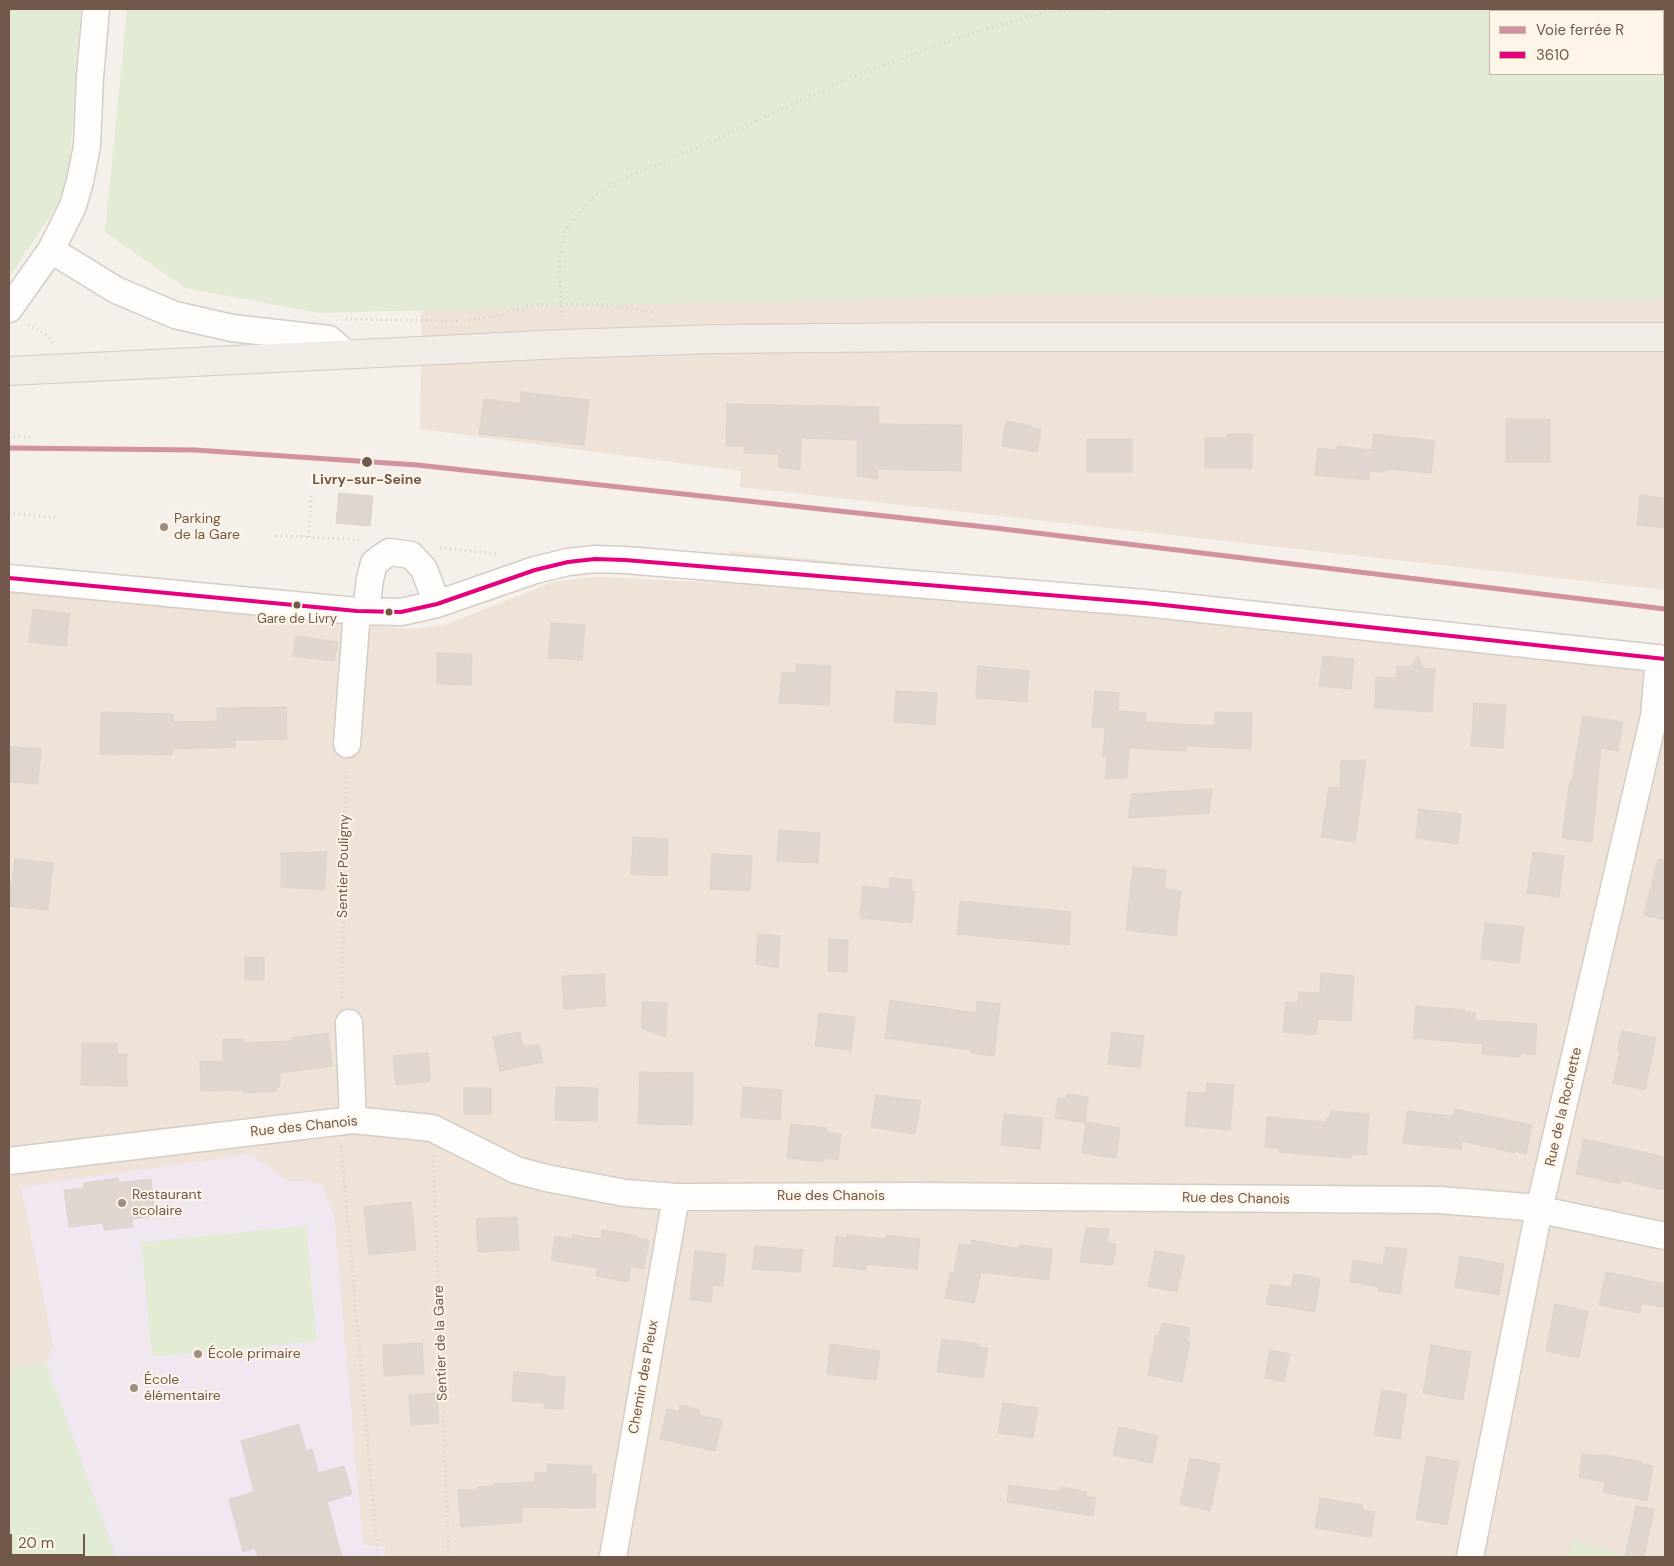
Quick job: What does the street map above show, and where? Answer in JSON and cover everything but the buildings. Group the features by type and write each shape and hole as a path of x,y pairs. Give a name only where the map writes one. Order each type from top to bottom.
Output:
{"main road":[{"path":"9,371 563,344 719,339 925,337 1665,338"}],"street":[{"path":"18,317 72,206 80,181 87,146 90,77 96,9"},
{"path":"51,250 116,290 175,315 232,328 329,339 347,355"},
{"path":"346,744 362,611 374,563 389,552 411,555 424,570 437,604"},
{"path":"9,578 362,611 401,612 437,604 535,570 568,562 595,559 626,560 1145,603 1662,659"},
{"name":"Rue de la Rochette","path":"1470,1557 1539,1210 1654,716 1662,659"},
{"path":"346,1120 348,1023"},
{"name":"Rue des Chanois","path":"9,1161 346,1120 432,1128 516,1170 546,1178 625,1193 676,1197 913,1196 1439,1200 1527,1207 1665,1236"},
{"name":"Chemin des Pleux","path":"613,1557 676,1197"}],"path":[{"path":"563,344 559,261 565,232 576,215 592,199 615,182 699,147 854,76 969,34 1045,12 1119,9"},
{"path":"339,319 464,321 502,315 529,305 561,304 611,305 659,313"},
{"path":"18,317 48,336 58,349"},
{"path":"9,437 30,437"},
{"path":"9,513 59,518"},
{"path":"276,536 308,537"},
{"name":"Sentier Pouligny","path":"346,744 342,999 348,1023"},
{"path":"346,1120 378,1557"},
{"name":"Sentier de la Gare","path":"432,1128 449,1557"}],"shaded area":[{"path":"1103,293 1665,299 1665,590 740,487 741,471 420,429 422,300"},
{"path":"730,551 1665,647 1665,1557 9,1557 9,590 411,629 444,625 556,581 598,577 725,583"},
{"name":"École primaire","path":"250,1154 289,1181 309,1181 322,1185 334,1216 363,1545 385,1546 386,1557 116,1557 46,1363 53,1346 21,1187"}],"green space":[{"path":"9,9 81,9 68,189 9,278"},
{"path":"127,9 1665,9 1665,299 1024,294 319,313 185,288 105,232"},
{"path":"306,1226 317,1341 152,1357 141,1242"},
{"path":"46,1363 116,1557 9,1557 9,1369"},
{"path":"1573,1540 1629,1557 1569,1557"}],"rail line":[{"name":"R","path":"9,448 195,450 417,465 995,528 1665,609"}],"transit line":[{"name":"3610","path":"9,578 357,611 401,612 437,604 535,570 568,562 595,559 625,560 1145,603 1665,659"}],"place":[{"name":"Livry-sur-Seine","path":"367,462"},
{"name":"Parking de la Gare","path":"164,527"},
{"name":"Gare de Livry","path":"297,605"},
{"name":"Restaurant scolaire","path":"122,1203"},
{"name":"École primaire","path":"198,1354"},
{"name":"École élémentaire","path":"134,1388"}]}
